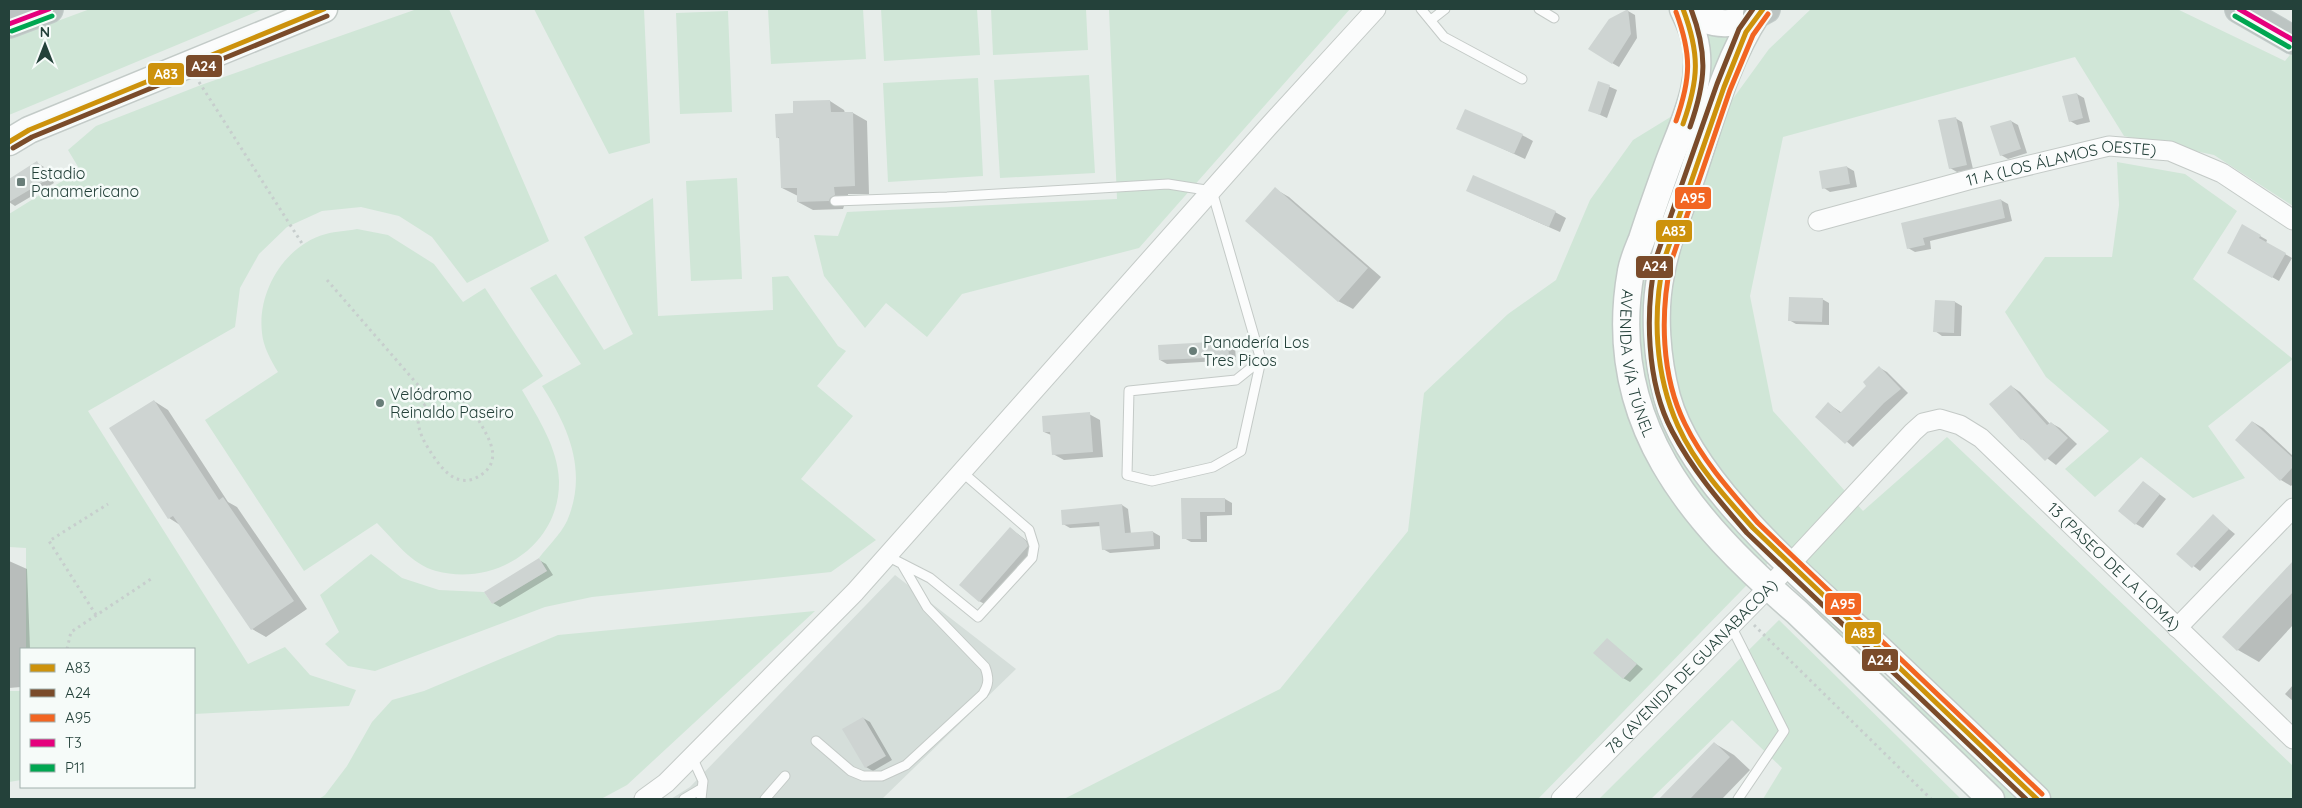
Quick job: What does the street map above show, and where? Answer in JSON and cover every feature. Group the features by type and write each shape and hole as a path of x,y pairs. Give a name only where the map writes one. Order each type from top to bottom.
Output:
{"highway":[{"path":"9,24 49,9"},
{"path":"2241,10 2293,40"}],"main road":[{"path":"9,142 29,130 324,9"},
{"path":"1685,9 1713,23 1731,24 1749,19 1762,10"},
{"name":"AVENIDA VÍA TÚNEL","path":"1685,9 1694,36 1698,75 1690,105 1631,270 1627,331 1634,394 1642,421 1658,454 1680,490 1703,521 1769,588 1797,612 1990,799"},
{"name":"AVENIDA VÍA TÚNEL","path":"1762,10 1747,30 1710,122 1670,237 1661,272 1657,296 1660,357 1666,395 1674,418 1686,442 1716,486 1754,528 1790,565 2037,799"}],"street":[{"path":"644,799 666,783 829,620 895,560 962,472 1376,9"},
{"name":"11 A (LOS ÁLAMOS OESTE)","path":"1818,221 1968,180 2109,146 2170,150 2222,173 2293,220"},
{"name":"13 (PASEO DE LA LOMA)","path":"1923,424 1940,419 1960,424 1981,438 2293,739"},
{"name":"78 (AVENIDA DE GUANABACOA)","path":"1561,799 1769,588 1898,447 1923,424"},
{"path":"2177,628 2293,508"}],"lane":[{"path":"1421,9 1444,37 1522,78"},
{"path":"1431,20 1445,9"},
{"path":"1539,9 1554,18"},
{"path":"835,201 947,197 1168,184 1212,191 1261,360 1241,451 1213,467 1152,480 1127,475 1129,391 1236,380 1261,360"},
{"path":"895,560 930,578 978,617 1032,558 1034,546 1029,530 962,472"},
{"path":"816,741 851,771 862,776 882,776 906,765 983,694 988,684 988,675 985,667 927,606 895,560"},
{"path":"1737,620 1784,731 1738,799"},
{"path":"692,757 703,781 701,799"},
{"path":"765,799 785,776"},
{"path":"684,799 701,789"}],"path":[{"path":"188,65 304,245"},
{"path":"327,280 431,400"},
{"path":"444,396 453,396 469,406 492,442 492,460 481,475 462,480 452,478 444,472 421,439 418,430 418,420 421,410 431,400 444,396"},
{"path":"96,615 49,541 108,504"},
{"path":"68,648 71,632 154,577"},
{"path":"1737,620 1931,799"}],"shaded area":[{"path":"895,575 1016,669 882,799 671,799 690,787"}],"green space":[{"path":"90,9 263,9 9,115 9,39"},
{"path":"417,9 449,9 549,241 467,283 432,237 399,216 361,207 322,211 287,227 259,254 240,288 235,327 88,411 248,664 285,647 310,675 356,690 349,706 195,714 195,648 26,648 26,548 9,547 9,214 80,170 68,150 96,126 201,85"},
{"path":"534,9 644,9 650,143 609,154"},
{"path":"768,9 863,9 866,59 771,64"},
{"path":"881,9 977,9 980,55 884,61"},
{"path":"991,9 1086,9 1088,50 993,55"},
{"path":"1109,9 1350,9 1139,248 962,294 927,337 886,303 865,328 824,276 814,235 838,236 847,212 1117,199"},
{"path":"1811,9 2177,9 2285,61 2293,51 2293,206 2214,155 2124,136 2075,57 1783,137 1750,296 1773,411 1863,511 1947,437 2293,766 2293,799 2050,799 1781,550 1538,799 1064,799 1280,689 1408,531 1424,393 1508,314 1556,280 1590,200 1633,140 1690,105 1705,31 1729,34 1718,68 1724,111 1769,49"},
{"path":"728,11 732,112 680,114 676,13"},
{"path":"1089,75 1095,173 1000,178 994,80"},
{"path":"978,78 983,176 888,182 883,83"},
{"path":"2117,162 2185,174 2237,211 2193,279 2293,359 2208,426 2245,478 2193,498 2141,457 2095,497 2065,469 2109,431 2046,377 2005,312 2045,257 2112,257 2119,205"},
{"path":"737,178 742,279 691,281 686,181"},
{"path":"653,198 658,316 773,310 772,277 788,276 838,346 846,351 817,386 853,416 801,479 876,540 831,572 592,597 545,607 375,671 348,666 325,644 339,632 320,595 371,554 402,578 439,590 484,592 492,604 547,571 539,558 558,536 567,521 576,485 572,451 567,434 542,386 581,364 530,288 556,274 604,350 633,334 584,237"},
{"name":"Velódromo Reinaldo Paseiro","path":"357,229 388,235 434,264 463,302 485,288 543,376 522,390 546,434 555,457 559,481 556,504 548,525 536,542 520,556 501,567 480,573 458,574 427,568 411,557 377,523 304,571 205,420 278,372 264,343 262,317 264,301 269,286 286,259 311,240 330,233"},
{"path":"1811,603 1888,679 1904,686 2021,799 2004,799 1807,607"},
{"path":"815,611 627,785 601,799 319,799 325,795 347,766 372,722 392,700 424,691 558,635"},
{"path":"1779,620 1961,799 1763,799 1782,768 1732,720 1651,799 1599,799"},
{"path":"9,691 20,691 20,780 9,782"}],"building":[{"path":"1628,9 1631,34 1612,64 1588,49 1609,19"},
{"path":"1598,81 1610,85 1600,115 1588,111"},
{"path":"2077,93 2083,118 2069,122 2062,96"},
{"path":"830,100 831,112 853,112 855,186 834,187 835,195 829,201 797,202 797,188 781,188 779,137 776,138 775,114 793,113 793,101"},
{"path":"1465,109 1523,134 1514,154 1456,129"},
{"path":"1956,117 1967,165 1949,169 1938,120"},
{"path":"2011,120 2021,149 2000,156 1990,126"},
{"path":"37,161 48,179 9,202 9,179"},
{"path":"1847,166 1850,184 1822,189 1819,171"},
{"path":"1473,175 1556,211 1549,227 1466,191"},
{"path":"1275,187 1368,268 1338,302 1245,221"},
{"path":"2001,199 2005,218 1923,238 1925,245 1907,249 1901,223"},
{"path":"2242,224 2261,235 2259,238 2286,253 2272,278 2227,253"},
{"path":"1789,297 1823,298 1822,322 1788,321"},
{"path":"1935,300 1955,301 1954,333 1933,332"},
{"path":"1228,341 1229,357 1159,360 1158,345"},
{"path":"1879,366 1901,389 1884,403 1845,444 1815,417 1828,402 1840,413 1866,386 1863,382"},
{"path":"2011,385 2047,425 2051,422 2068,438 2045,461 2023,439 2021,440 1989,404"},
{"path":"154,400 219,500 223,497 294,601 251,630 173,516 168,519 109,428"},
{"path":"1090,412 1093,452 1052,455 1050,432 1043,432 1042,416"},
{"path":"2252,421 2293,458 2293,467 2280,481 2235,440"},
{"path":"2143,481 2160,494 2135,525 2118,511"},
{"path":"1181,498 1225,498 1225,512 1200,512 1201,539 1182,539"},
{"path":"1122,504 1125,533 1153,531 1154,546 1102,550 1099,522 1062,525 1061,510"},
{"path":"2213,514 2229,529 2192,568 2176,554"},
{"path":"1010,527 1026,541 1028,546 979,602 959,585"},
{"path":"539,558 547,571 492,604 484,592"},
{"path":"2293,561 2293,592 2237,651 2222,637"},
{"path":"1607,638 1637,664 1623,679 1593,653"},
{"path":"863,717 886,756 865,768 842,729"},
{"path":"1714,742 1730,757 1690,799 1659,799"}],"transit line":[{"name":"T3","path":"9,24 49,9"},
{"name":"A83","path":"9,142 29,130 324,9"},
{"name":"A83","path":"1683,9 1689,25 1695,53 1695,80 1683,124"},
{"name":"A24","path":"1690,127 1699,95 1703,68 1700,40 1691,9"},
{"name":"A24","path":"1753,9 1739,29 1717,84 1656,258 1650,300 1650,346 1657,391 1663,412 1672,431 1697,472 1747,533 2026,799"},
{"name":"A83","path":"1763,9 1746,32 1724,87 1664,260 1660,281 1657,323 1660,365 1670,406 1693,454 1721,492 1753,528 2037,799"},
{"name":"T3","path":"2239,9 2293,40"},
{"name":"A95","path":"1676,12 1685,41 1688,66 1685,92 1676,121"},
{"name":"A95","path":"1768,14 1753,35 1730,90 1671,262 1667,282 1664,323 1667,365 1677,405 1700,451 1758,523 2042,794"},
{"name":"P11","path":"12,31 52,16"},
{"name":"A24","path":"13,148 32,137 327,16"},
{"name":"P11","path":"2235,16 2289,47"}],"place":[{"name":"Estadio Panamericano","path":"21,182"},
{"name":"Panadería Los Tres Picos","path":"1193,351"},
{"name":"Velódromo Reinaldo Paseiro","path":"380,403"}]}
